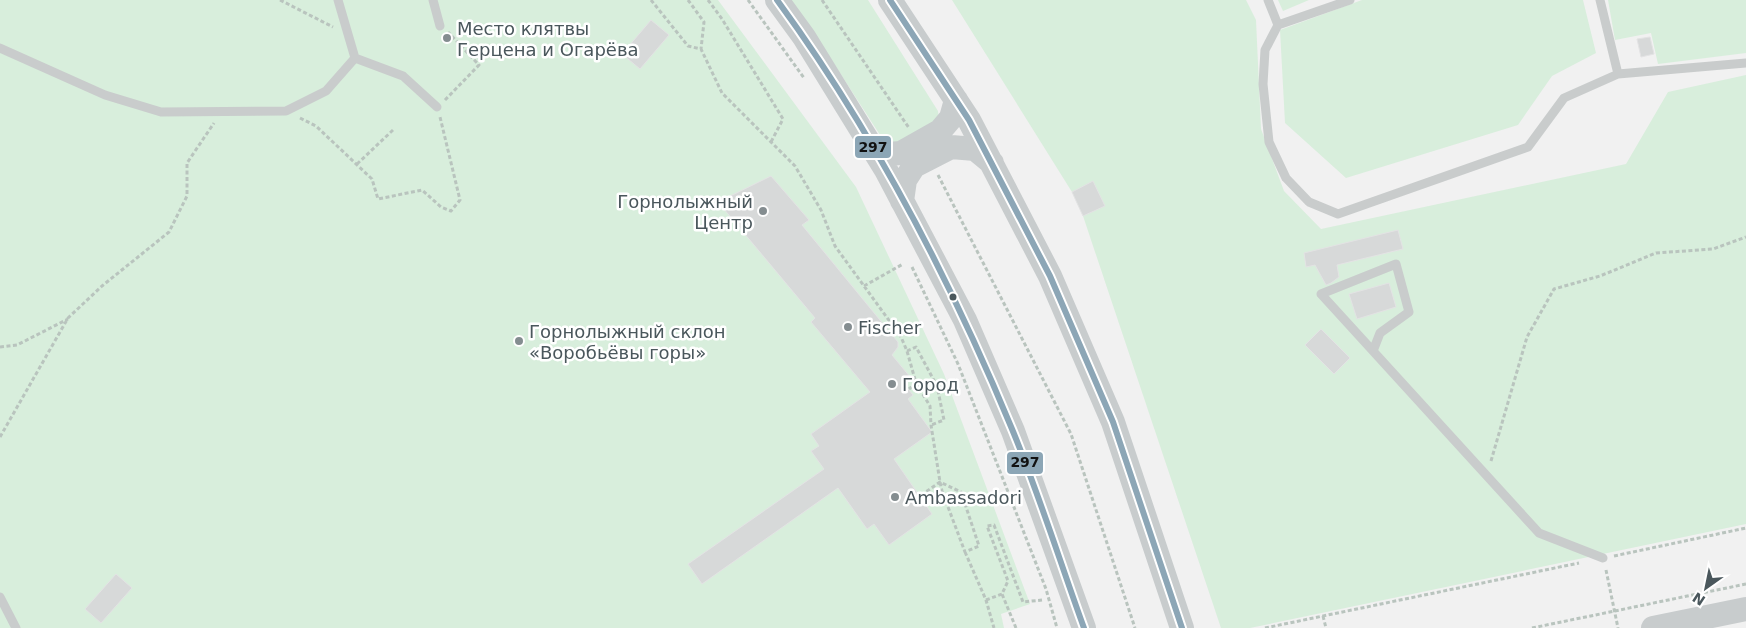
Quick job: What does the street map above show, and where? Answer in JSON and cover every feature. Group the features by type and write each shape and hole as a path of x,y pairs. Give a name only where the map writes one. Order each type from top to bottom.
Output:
{"main road":[{"path":"777,0 804,37 869,143 965,320 1013,431 1084,628"},
{"path":"890,0 970,120 1050,276 1113,422 1182,628"},
{"path":"902,201 905,180 924,150 951,118 956,100"},
{"path":"869,143 887,154 951,147 975,149 992,162"},
{"path":"1653,628 1746,609"}],"lane":[{"path":"338,0 354,58"},
{"path":"433,0 440,26"},
{"path":"1268,0 1278,25"},
{"path":"1350,0 1278,25 1265,50 1263,84 1269,142 1286,178 1309,202 1338,214 1528,147 1564,98 1618,74 1746,63"},
{"path":"1600,0 1618,74"},
{"path":"0,48 105,95 161,112 223,110 286,111 326,91 354,58"},
{"path":"354,58 403,76 437,107"},
{"path":"1373,352 1380,333 1409,312 1396,264 1321,294 1373,352 1486,476 1539,533 1603,558"},
{"path":"0,597 16,628"}],"path":[{"path":"280,0 348,35"},
{"path":"651,0 688,46 701,49"},
{"path":"688,0 704,22 701,49 722,93 795,166 821,210 835,246 901,337 916,384 930,406 940,482 965,552 986,600 994,628"},
{"path":"708,0 722,19 783,119 771,142"},
{"path":"748,0 809,86"},
{"path":"822,0 924,150 1071,434 1135,628"},
{"path":"286,111 316,126 372,179 378,198 422,190 441,207 450,211 460,200 437,107 479,65 458,43"},
{"path":"0,347 17,346 68,318 102,286 169,232 187,196 187,163 223,110"},
{"path":"356,164 392,130"},
{"path":"1486,476 1527,337 1554,290 1600,276 1656,253 1713,249 1746,236"},
{"path":"909,260 958,364 1046,589 1057,628"},
{"path":"864,286 904,264"},
{"path":"0,437 68,318"},
{"path":"907,351 916,346 938,386 944,420 931,424"},
{"path":"938,386 956,380"},
{"path":"909,389 916,384"},
{"path":"920,496 940,482"},
{"path":"940,482 961,492 979,546 965,552"},
{"path":"986,600 1002,594 1008,581 987,526 994,525 1023,602 1042,600"},
{"path":"1265,628 1285,626 1323,616 1746,528"},
{"path":"1603,558 1618,628"},
{"path":"1532,628 1746,584"},
{"path":"1002,594 1016,628"},
{"path":"1323,616 1326,628"}],"green space":[{"path":"0,0 718,0 856,187 944,374 1030,604 1001,614 1004,628 0,628"},
{"path":"790,0 868,0 938,111 939,118 891,152 820,42"},
{"path":"952,0 1246,0 1256,20 1261,129 1284,191 1321,229 1626,164 1668,92 1746,75 1746,524 1250,628 1221,628 1083,216 1072,192"},
{"path":"1278,0 1309,0 1283,11"},
{"path":"1362,0 1583,0 1596,53 1552,76 1518,125 1346,178 1285,123 1280,30"},
{"path":"1608,0 1746,0 1746,53 1658,64 1651,33 1615,40"}],"building":[{"path":"651,20 669,35 640,69 622,54"},
{"path":"1650,37 1654,54 1641,57 1637,39"},
{"path":"771,176 809,220 802,225 898,342 898,347 892,355 911,378 904,384 913,395 908,399 932,432 894,459 932,514 889,545 874,524 867,529 838,488 702,584 688,564 824,469 811,451 819,446 811,434 870,392 811,322 815,318 718,202"},
{"path":"1093,181 1105,206 1083,216 1072,192"},
{"path":"1398,230 1403,249 1337,265 1339,277 1331,283 1326,285 1315,265 1306,267 1304,253"},
{"path":"1389,283 1396,307 1357,319 1349,294"},
{"path":"1321,329 1350,358 1334,374 1305,345"},
{"path":"116,574 132,588 101,623 85,609"}],"transit line":[{"name":"297","path":"777,0 846,101 907,207 963,317 1022,454 1084,628"},
{"name":"297","path":"890,0 969,120 1050,276 1113,422 1182,628"}],"place":[{"name":"Место клятвы Герцена и Огарёва","path":"447,38"},
{"name":"Горнолыжный Центр","path":"763,211"},
{"name":"Fischer","path":"848,327"},
{"name":"Горнолыжный склон «Воробьёвы горы»","path":"519,341"},
{"name":"Город","path":"892,384"},
{"name":"Ambassadori","path":"895,497"}]}
